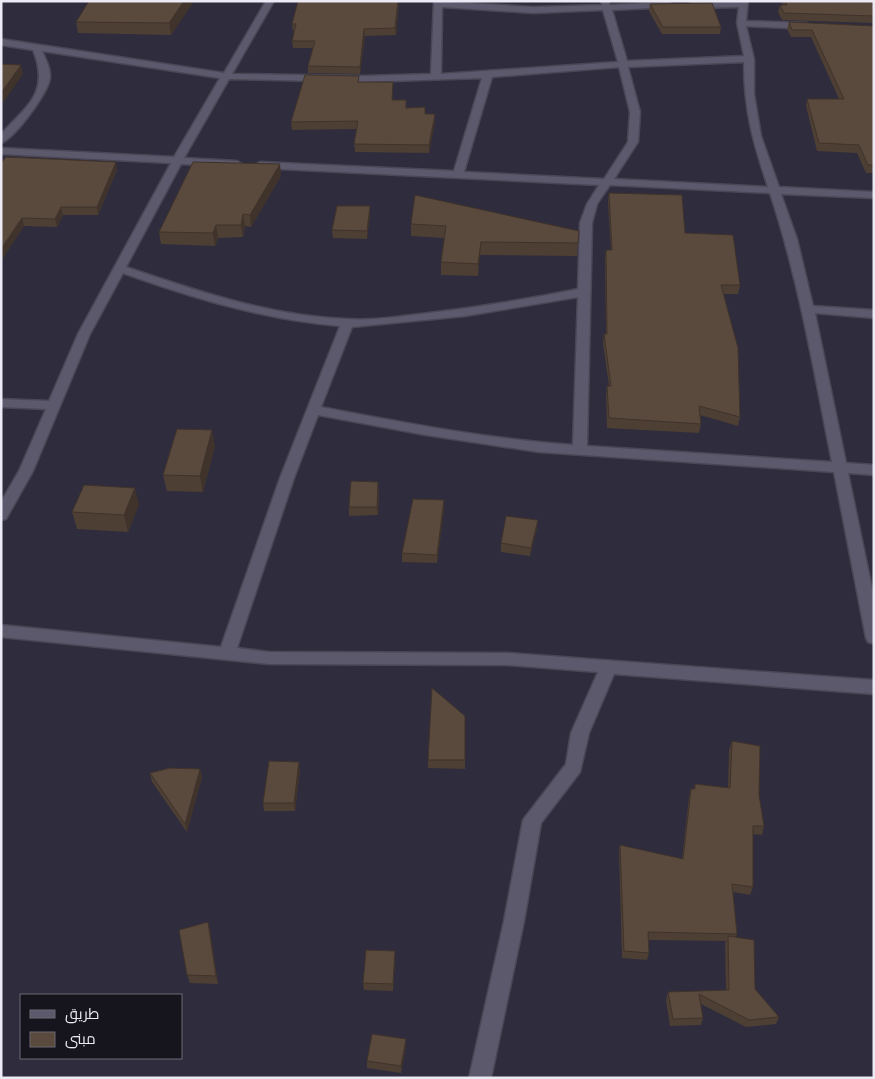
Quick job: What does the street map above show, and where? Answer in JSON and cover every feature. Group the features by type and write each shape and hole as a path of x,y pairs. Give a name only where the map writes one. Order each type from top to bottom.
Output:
{"street":[{"path":"1,515 26,470 84,334 177,161 270,1"},
{"path":"436,77 438,3 533,10 605,5 674,5"},
{"path":"684,5 743,3 741,24 749,59 749,94 756,136 791,239 808,310 874,638"},
{"path":"580,450 586,223 592,204 633,142 635,112 624,64 605,5"},
{"path":"741,24 817,26"},
{"path":"1,42 37,49 226,76 353,79 488,75 624,64 749,59"},
{"path":"1,140 31,106 45,82 44,66 37,49"},
{"path":"458,175 488,75"},
{"path":"1,150 177,161 874,195"},
{"path":"119,268 201,297 309,319 348,323 458,313 533,303 583,292"},
{"path":"808,310 874,314"},
{"path":"227,654 287,478 348,323"},
{"path":"1,403 54,405"},
{"path":"314,410 426,431 539,448 874,470"},
{"path":"1,631 269,658 508,659 874,687"},
{"path":"480,1078 514,921 532,820 574,767 580,733 609,667"}],"building":[{"path":"89,1 184,1 169,23 76,22"},
{"path":"298,1 398,1 395,28 364,29 360,67 308,66 315,41 292,41 296,24 292,24"},
{"path":"785,1 874,1 874,16 784,13 780,5 787,5"},
{"path":"712,3 721,27 663,27 650,4"},
{"path":"789,22 874,26 874,165 868,165 859,145 819,143 807,99 844,99 812,30 792,30"},
{"path":"1,64 21,65 1,93"},
{"path":"305,75 359,76 358,82 393,82 392,100 406,100 406,108 425,107 425,114 435,114 429,145 354,144 358,121 291,122"},
{"path":"6,157 116,162 97,207 61,207 55,219 22,218 1,249 1,163"},
{"path":"193,162 280,164 250,215 243,214 241,225 216,225 213,233 159,232"},
{"path":"609,193 682,195 685,233 733,235 740,285 721,285 738,348 740,417 699,406 701,424 609,418 607,386 611,386 604,334 607,334 606,250 612,250"},
{"path":"415,195 579,231 578,243 481,242 478,264 441,262 446,226 411,224"},
{"path":"337,206 370,206 367,231 332,230"},
{"path":"177,429 212,430 200,476 163,475"},
{"path":"351,481 378,482 377,507 349,507"},
{"path":"84,485 135,488 124,515 72,512"},
{"path":"413,499 444,500 437,555 402,553"},
{"path":"506,516 538,520 531,548 501,543"},
{"path":"432,688 465,716 465,760 428,760"},
{"path":"732,741 760,746 759,795 764,826 753,826 753,887 732,884 737,934 648,932 649,953 624,951 620,845 683,859 691,789 695,789 695,784 730,788"},
{"path":"269,761 299,762 294,803 263,803"},
{"path":"170,768 200,769 185,824 150,773"},
{"path":"208,922 216,976 187,975 179,930"},
{"path":"728,936 754,940 755,989 779,1017 749,1020 699,994 703,1018 673,1019 668,992 729,990"},
{"path":"366,950 395,951 393,984 363,983"},
{"path":"372,1034 406,1039 401,1066 367,1061"}]}
